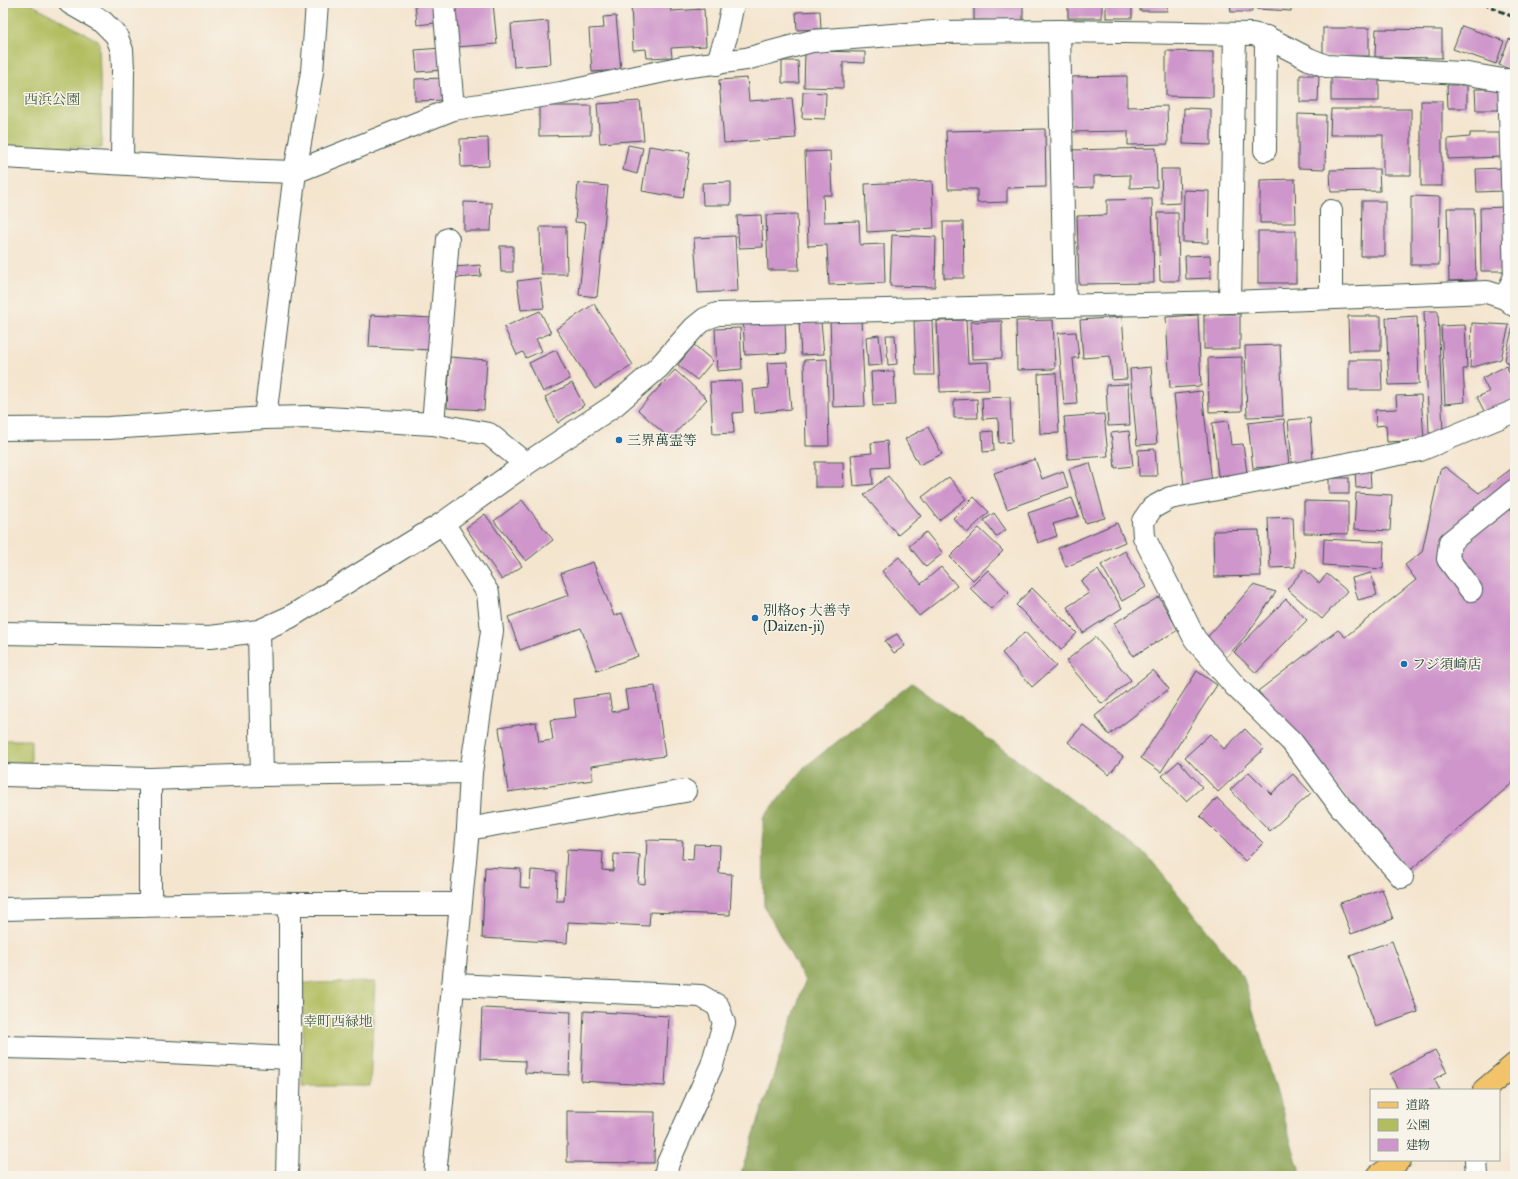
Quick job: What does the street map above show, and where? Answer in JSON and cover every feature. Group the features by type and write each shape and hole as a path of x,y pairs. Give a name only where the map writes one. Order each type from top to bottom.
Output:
{"main road":[{"path":"1485,1089 1515,1064"},
{"path":"1378,1176 1399,1161"}],"street":[{"path":"70,3 103,22 116,35 122,50 122,163"},
{"path":"265,418 295,172 312,72 317,3"},
{"path":"444,3 453,109"},
{"path":"717,64 726,37 733,3"},
{"path":"3,157 295,172 453,109 561,93 683,67 746,60 812,41 933,32 1059,31 1252,34 1266,37 1326,66 1462,73 1512,81 1515,276 1510,302 1487,292 1230,302 717,314 705,319 694,328 658,368 615,405 526,464 443,523 290,617 259,631 210,637 3,633"},
{"path":"1059,31 1065,305"},
{"path":"1230,302 1235,34"},
{"path":"1265,150 1266,37"},
{"path":"1331,211 1331,298"},
{"path":"433,424 448,239"},
{"path":"1402,877 1340,806 1292,742 1235,686 1195,639 1144,537 1143,521 1152,508 1170,498 1420,450 1515,411"},
{"path":"3,429 109,428 265,418 309,417 433,424 489,434 526,464"},
{"path":"1471,590 1448,559 1450,542 1515,490"},
{"path":"435,1176 468,829 471,772 492,631 488,593 443,523"},
{"path":"259,631 262,775"},
{"path":"3,775 150,779 262,775 471,772"},
{"path":"150,779 150,905"},
{"path":"468,829 686,791"},
{"path":"3,909 267,903 460,904"},
{"path":"287,1176 290,1058 290,904"},
{"path":"453,985 701,996 718,1006 724,1023 712,1065 668,1163 665,1176"},
{"path":"3,1046 290,1058"},
{"path":"1476,1161 1477,1176"}],"green space":[{"name":"西浜公園","path":"3,3 29,3 99,41 102,148 3,147"},
{"path":"3,643 6,643 4,740 31,740 31,763 3,763"},
{"path":"912,683 1147,855 1243,976 1301,1176 740,1176 805,981 764,906 763,818 806,766"},
{"name":"幸町西緑地","path":"375,982 370,1086 302,1086 304,983"}],"building":[{"path":"415,3 433,3 435,23 417,25"},
{"path":"451,3 493,3 497,44 455,47"},
{"path":"631,3 670,3 671,11 704,9 706,46 671,48 672,57 647,58 646,49 633,50"},
{"path":"974,3 1023,3 1023,21 974,20"},
{"path":"1068,3 1102,3 1102,18 1068,18"},
{"path":"1106,3 1132,3 1132,18 1106,18"},
{"path":"1140,3 1167,3 1167,11 1140,11"},
{"path":"1230,3 1252,3 1252,12 1231,12"},
{"path":"1257,3 1291,3 1291,11 1257,9"},
{"path":"820,11 821,29 797,30 796,12"},
{"path":"616,16 621,70 592,72 589,29 604,28 603,17"},
{"path":"548,21 551,64 514,67 511,24"},
{"path":"1462,26 1504,41 1496,64 1453,49"},
{"path":"1323,28 1369,28 1369,56 1323,56"},
{"path":"1376,29 1442,30 1442,58 1375,57"},
{"path":"1509,39 1515,41 1515,71 1499,65"},
{"path":"442,48 443,70 417,72 415,50"},
{"path":"805,51 865,52 865,63 843,62 843,88 804,87"},
{"path":"1166,51 1213,52 1213,97 1166,96"},
{"path":"782,61 798,61 799,83 782,83"},
{"path":"1300,75 1319,75 1318,102 1300,102"},
{"path":"1127,76 1127,107 1167,106 1168,144 1128,145 1128,131 1071,132 1070,77"},
{"path":"1379,77 1379,101 1331,101 1331,78"},
{"path":"445,78 445,100 415,101 415,79"},
{"path":"747,78 749,101 792,98 796,138 724,143 719,80"},
{"path":"1447,85 1467,85 1467,108 1448,108"},
{"path":"1475,89 1501,89 1501,110 1476,110"},
{"path":"803,92 826,93 825,119 802,118"},
{"path":"640,101 644,140 600,143 597,104"},
{"path":"1421,101 1442,101 1442,186 1421,186"},
{"path":"539,106 591,106 591,135 539,136"},
{"path":"1184,108 1211,109 1211,145 1183,144"},
{"path":"1331,109 1411,109 1411,175 1383,175 1383,135 1330,135"},
{"path":"1298,114 1326,115 1325,169 1298,168"},
{"path":"1045,129 1046,187 1007,188 1007,202 977,203 977,189 948,189 946,131"},
{"path":"1470,133 1501,133 1502,157 1448,159 1448,139 1470,137"},
{"path":"488,138 489,166 461,167 460,139"},
{"path":"628,145 643,148 637,174 623,170"},
{"path":"649,146 690,152 683,198 642,191"},
{"path":"1156,148 1157,187 1130,188 1130,175 1094,176 1094,187 1071,188 1071,150"},
{"path":"830,151 832,195 823,195 824,222 859,221 860,245 884,244 885,283 829,285 827,245 808,246 805,152"},
{"path":"1502,168 1503,191 1477,192 1476,169"},
{"path":"1161,169 1179,169 1180,203 1162,204"},
{"path":"1379,169 1380,191 1331,192 1330,170"},
{"path":"1295,179 1296,223 1260,223 1260,180"},
{"path":"932,181 934,228 867,232 865,184"},
{"path":"731,182 731,205 703,205 702,183"},
{"path":"578,183 608,186 597,297 579,295 586,223 575,222"},
{"path":"1184,190 1209,191 1208,243 1183,242"},
{"path":"1411,196 1440,197 1439,265 1411,265"},
{"path":"1152,199 1154,283 1079,284 1077,216 1107,215 1107,200"},
{"path":"1362,201 1385,201 1385,256 1361,256"},
{"path":"464,202 492,203 491,231 464,231"},
{"path":"1505,207 1506,271 1481,271 1480,208"},
{"path":"1447,208 1474,208 1476,280 1449,281"},
{"path":"1158,213 1178,213 1179,281 1160,281"},
{"path":"797,214 799,270 768,270 766,215"},
{"path":"761,215 763,247 739,248 737,216"},
{"path":"943,222 963,222 964,278 944,278"},
{"path":"540,227 566,227 567,274 541,274"},
{"path":"1258,231 1296,231 1296,283 1258,283"},
{"path":"892,235 936,237 935,287 890,286"},
{"path":"735,236 738,291 698,293 694,238"},
{"path":"500,246 513,246 513,272 501,272"},
{"path":"1210,255 1211,278 1186,279 1185,256"},
{"path":"480,265 481,276 456,278 455,267"},
{"path":"540,278 544,308 521,310 517,281"},
{"path":"594,304 633,365 595,389 556,329"},
{"path":"540,311 551,333 536,339 542,351 526,358 523,352 517,355 504,327"},
{"path":"1424,311 1438,311 1443,433 1429,433"},
{"path":"1204,314 1240,314 1240,349 1204,349"},
{"path":"371,315 433,318 431,350 369,347"},
{"path":"1198,315 1201,386 1170,388 1166,317"},
{"path":"1348,316 1381,316 1381,351 1349,351"},
{"path":"1417,316 1419,384 1389,385 1386,318"},
{"path":"1122,317 1127,379 1112,380 1110,356 1083,358 1080,320"},
{"path":"861,319 865,406 833,407 830,320"},
{"path":"785,320 786,353 745,355 743,322"},
{"path":"932,320 934,375 916,375 914,321"},
{"path":"966,320 968,363 988,362 989,390 940,392 937,321"},
{"path":"1053,320 1055,369 1017,370 1016,321"},
{"path":"1002,321 1002,358 972,359 971,322"},
{"path":"821,322 824,354 801,355 799,323"},
{"path":"1472,323 1509,325 1501,359 1470,368"},
{"path":"1465,325 1467,369 1463,369 1465,402 1445,404 1441,326"},
{"path":"1513,326 1515,328 1515,378 1505,359"},
{"path":"740,328 742,369 717,371 715,329"},
{"path":"1076,332 1079,358 1073,358 1077,404 1064,405 1058,333"},
{"path":"879,335 882,365 868,366 866,337"},
{"path":"886,335 895,335 897,364 888,365"},
{"path":"694,345 713,361 697,380 678,365"},
{"path":"1280,345 1283,416 1247,417 1245,346"},
{"path":"556,350 570,379 543,392 529,363"},
{"path":"450,357 487,360 484,410 447,408"},
{"path":"1242,357 1242,411 1209,412 1208,358"},
{"path":"827,359 829,446 806,446 804,360"},
{"path":"1349,360 1381,360 1382,390 1349,390"},
{"path":"787,362 791,409 755,413 753,390 769,388 767,363"},
{"path":"1506,366 1515,384 1515,399 1485,413 1477,397 1489,392 1482,378"},
{"path":"1151,367 1157,444 1137,445 1130,369"},
{"path":"675,370 707,399 670,439 638,410"},
{"path":"894,371 896,405 873,406 871,372"},
{"path":"1056,373 1059,433 1040,434 1038,374"},
{"path":"741,381 743,412 733,413 734,433 713,434 710,382"},
{"path":"572,383 584,405 558,423 545,397"},
{"path":"1128,384 1130,425 1108,426 1106,385"},
{"path":"1202,391 1212,483 1184,486 1174,394"},
{"path":"1421,395 1424,440 1387,442 1386,425 1376,426 1375,410 1397,409 1396,396"},
{"path":"1010,397 1012,442 999,443 998,418 983,419 982,398"},
{"path":"977,399 978,418 954,418 954,400"},
{"path":"1104,414 1108,456 1068,459 1064,417"},
{"path":"1310,418 1313,461 1292,463 1288,420"},
{"path":"1284,419 1289,465 1253,468 1248,423"},
{"path":"1228,421 1231,445 1243,444 1247,473 1218,476 1212,423"},
{"path":"928,427 942,454 919,465 905,439"},
{"path":"993,431 994,451 983,452 982,432"},
{"path":"1129,431 1133,466 1115,468 1111,433"},
{"path":"887,441 889,467 872,468 873,484 854,486 851,455 872,453 871,443"},
{"path":"1155,449 1157,476 1139,476 1138,450"},
{"path":"1035,459 1042,479 1063,471 1068,487 1007,509 994,473"},
{"path":"815,462 843,462 844,487 815,487"},
{"path":"1090,463 1105,518 1085,523 1069,469"},
{"name":"フジ須崎店","path":"1515,466 1515,781 1408,872 1258,691 1338,630 1345,637 1416,580 1405,565 1422,552 1440,470 1445,467 1479,493"},
{"path":"1370,469 1371,487 1356,488 1355,470"},
{"path":"888,476 921,516 898,535 864,495"},
{"path":"949,477 966,499 939,520 922,497"},
{"path":"1329,478 1349,478 1349,494 1329,494"},
{"path":"1356,493 1392,495 1390,531 1354,529"},
{"path":"974,497 989,512 967,533 953,518"},
{"path":"1072,498 1079,516 1053,524 1057,536 1038,543 1028,513"},
{"path":"522,500 553,540 526,561 494,521"},
{"path":"1304,501 1348,502 1348,534 1304,533"},
{"path":"994,513 1006,530 996,537 984,520"},
{"path":"485,514 522,566 502,580 466,528"},
{"path":"1293,517 1295,567 1270,568 1268,518"},
{"path":"1117,523 1125,542 1066,567 1058,548"},
{"path":"979,528 1003,551 973,580 950,557"},
{"path":"1259,530 1261,576 1214,577 1213,531"},
{"path":"926,532 943,553 926,567 909,546"},
{"path":"1324,539 1384,542 1383,569 1323,565"},
{"path":"1125,551 1146,587 1122,601 1101,565"},
{"path":"899,557 921,584 941,567 957,586 919,616 882,571"},
{"path":"593,562 614,616 622,613 638,656 597,671 581,628 520,650 508,617 569,595 561,573"},
{"path":"1304,569 1319,583 1327,574 1347,591 1322,619 1287,589"},
{"path":"988,570 1009,592 991,609 970,588"},
{"path":"1098,570 1122,608 1083,633 1067,607 1089,593 1081,581"},
{"path":"1371,573 1377,595 1358,600 1352,578"},
{"path":"1253,585 1276,592 1249,632 1225,659 1204,641"},
{"path":"1032,588 1077,633 1061,650 1016,605"},
{"path":"1159,597 1178,630 1133,656 1114,623"},
{"path":"1286,599 1307,620 1256,673 1234,652"},
{"path":"1025,632 1056,666 1032,687 1002,653"},
{"path":"897,634 905,646 894,653 885,641"},
{"path":"1095,637 1131,680 1102,704 1066,661"},
{"path":"1153,670 1169,689 1109,735 1095,716"},
{"path":"1197,671 1217,685 1161,772 1141,758"},
{"path":"655,686 665,756 591,766 593,780 508,792 499,728 536,722 539,742 553,740 550,720 576,717 574,699 609,694 612,712 628,709 625,690"},
{"path":"1083,725 1123,757 1109,775 1068,742"},
{"path":"1245,729 1264,749 1218,792 1185,757 1210,734 1224,749"},
{"path":"1179,761 1202,787 1186,801 1162,776"},
{"path":"1249,772 1271,794 1293,774 1311,793 1270,831 1230,790"},
{"path":"1217,798 1263,843 1245,861 1200,816"},
{"path":"647,840 683,841 682,859 693,860 694,844 720,845 719,873 732,874 730,915 650,912 649,926 568,922 567,943 482,938 485,867 521,869 520,887 530,888 531,870 557,872 556,901 564,901 567,850 603,852 602,870 613,871 614,854 640,855 638,883 645,884"},
{"path":"1382,889 1393,919 1351,934 1340,903"},
{"path":"1392,941 1418,1012 1376,1027 1350,956"},
{"path":"482,1008 571,1012 569,1075 525,1073 525,1061 480,1059"},
{"path":"584,1011 669,1016 665,1086 581,1081"},
{"path":"1435,1050 1447,1072 1434,1079 1439,1089 1398,1089 1390,1074"},
{"path":"567,1111 655,1112 654,1163 567,1162"}],"railway":[{"path":"1483,3 1515,18"}],"place":[{"name":"三界萬霊等","path":"619,440"},
{"name":"別格05 大善寺 (Daizen-ji)","path":"755,618"},
{"name":"フジ須崎店","path":"1404,664"}]}
